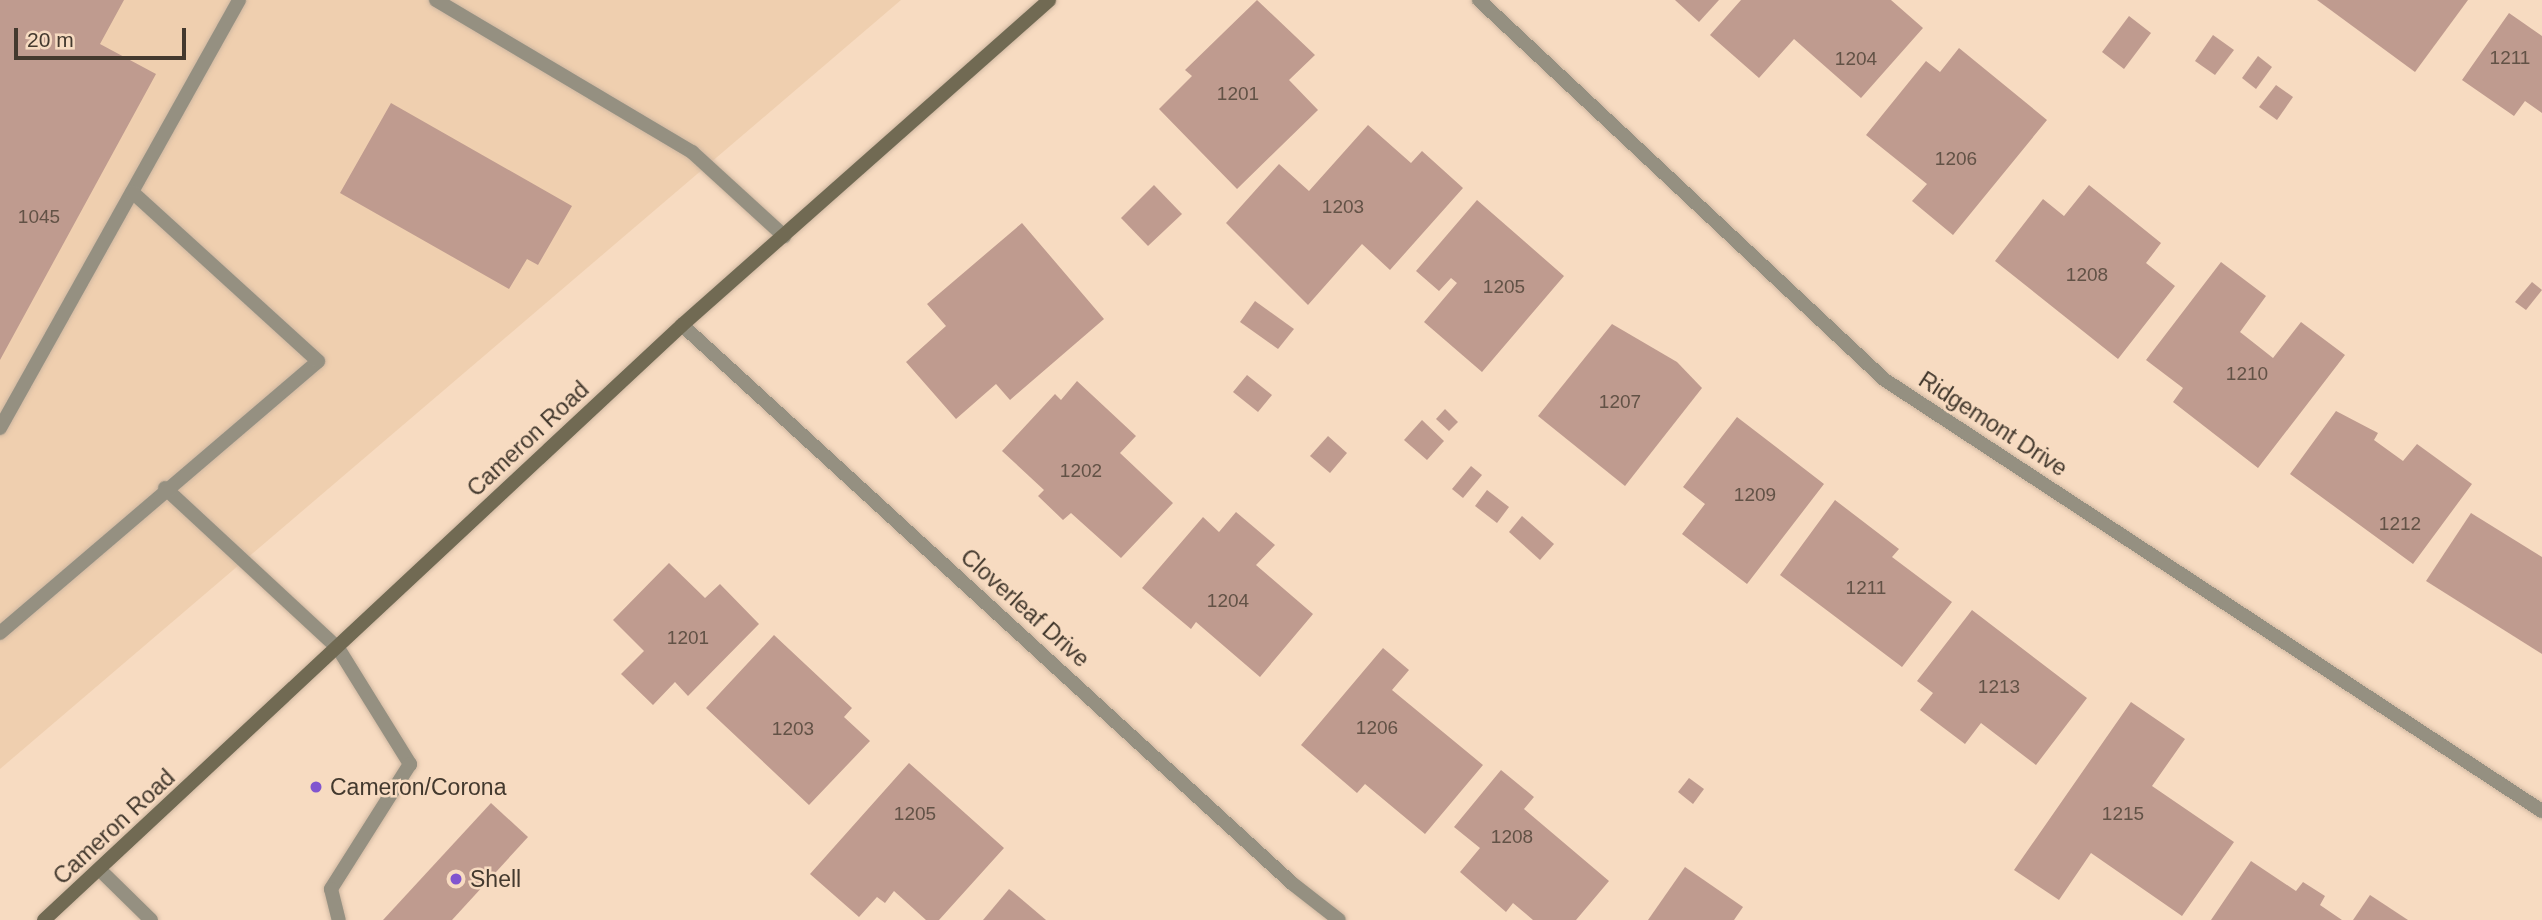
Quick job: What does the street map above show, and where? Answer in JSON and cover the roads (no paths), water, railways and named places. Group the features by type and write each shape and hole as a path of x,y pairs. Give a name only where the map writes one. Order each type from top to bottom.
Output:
{"main road":[{"name":"Cameron Road","path":"44,920 101,872 682,326 1049,0"}],"street":[{"path":"0,428 239,0"},
{"path":"436,0 692,152 783,236"},
{"name":"Ridgemont Drive","path":"1479,0 1885,380 2542,811"},
{"path":"0,634 165,488 318,361 132,192"},
{"name":"Cloverleaf Drive","path":"682,326 1293,884 1339,920"},
{"path":"165,488 338,648 410,764 331,889 339,920"},
{"path":"101,872 151,920"}],"place":[{"name":"Cameron/Corona","path":"316,787"},
{"name":"Shell","path":"456,879"}]}
